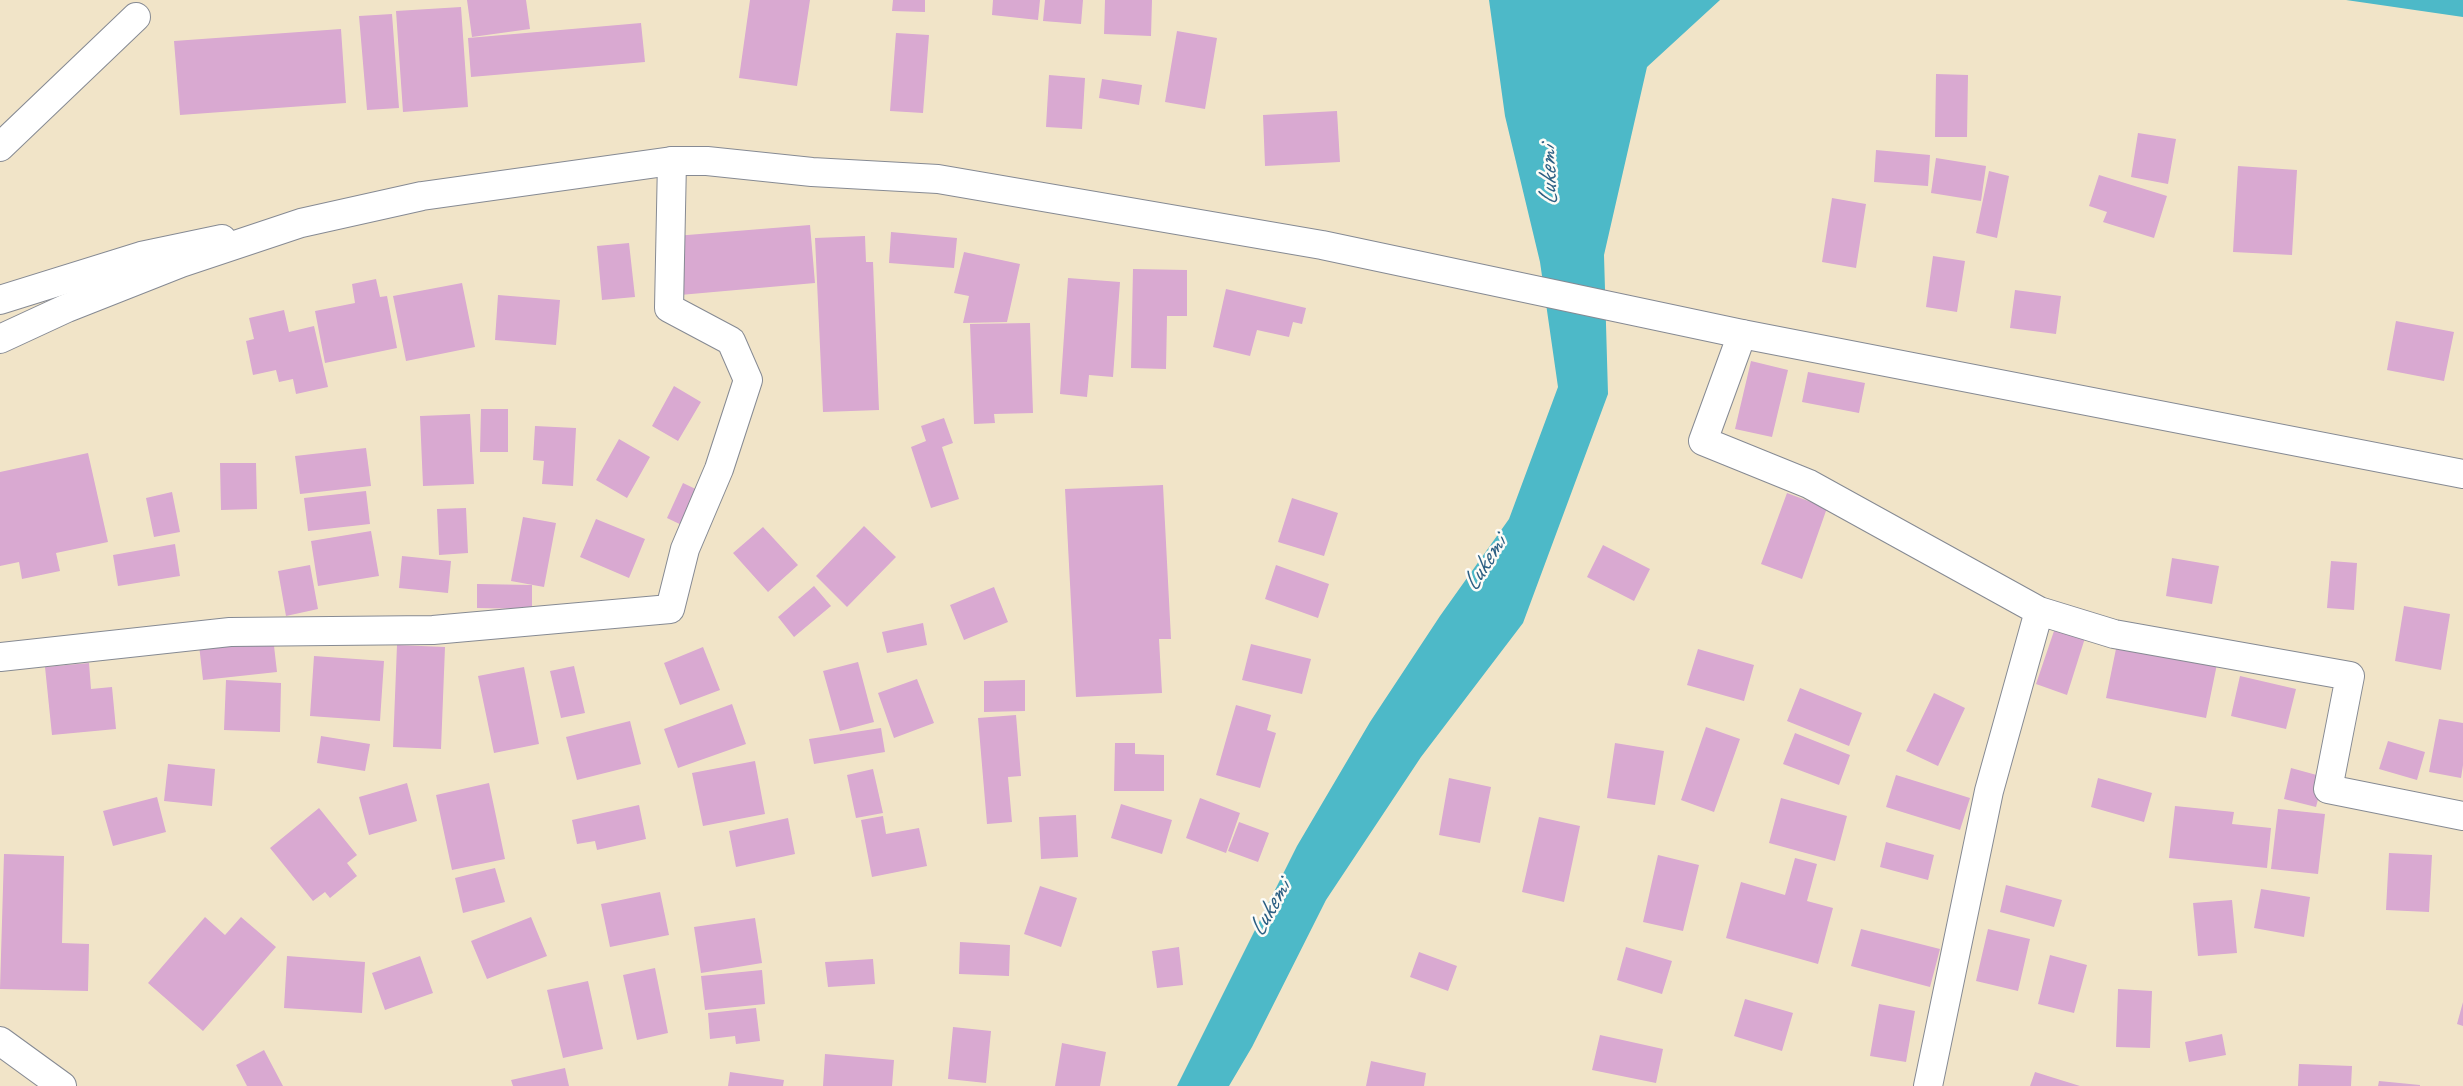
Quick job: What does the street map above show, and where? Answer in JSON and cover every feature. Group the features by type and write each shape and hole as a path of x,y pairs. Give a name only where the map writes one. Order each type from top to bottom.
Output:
{"main road":[{"path":"0,147 136,17"},
{"path":"0,656 230,632 433,630 670,609 685,549 719,469 748,380 731,341 669,308 672,161"},
{"path":"0,300 141,256 422,196 672,161 707,161 812,172 938,179 1322,244 1734,332 2463,474"},
{"path":"0,339 67,308 181,263 301,223"},
{"path":"1734,332 1703,441 1809,484 2039,611 2114,634 2350,676 2328,789 2463,816"},
{"path":"1928,1086 1989,791 2039,611"},
{"path":"0,1041 62,1086"}],"water":[{"name":"Lukemi","path":"1489,0 1720,0 1647,67 1604,255 1608,394 1523,623 1421,757 1326,900 1252,1047 1229,1086 1177,1086 1297,846 1370,722 1440,616 1509,519 1558,387 1540,262 1505,116"},
{"path":"2346,0 2463,0 2463,17"}],"building":[{"path":"467,0 526,0 530,29 472,37"},
{"path":"750,0 810,0 797,86 739,78"},
{"path":"893,0 925,0 925,12 892,11"},
{"path":"993,0 1040,0 1038,20 992,15"},
{"path":"1045,0 1083,0 1081,24 1043,21"},
{"path":"1105,0 1152,0 1151,36 1104,34"},
{"path":"461,7 468,107 403,112 396,11"},
{"path":"392,14 399,108 367,110 359,16"},
{"path":"641,23 645,62 471,77 468,38"},
{"path":"341,29 346,103 180,115 174,41"},
{"path":"1177,31 1217,38 1205,109 1165,102"},
{"path":"896,33 929,35 923,113 890,111"},
{"path":"1936,74 1968,75 1967,137 1935,137"},
{"path":"1049,75 1085,78 1082,129 1046,127"},
{"path":"1102,79 1142,85 1139,105 1099,98"},
{"path":"1337,111 1340,162 1265,166 1263,115"},
{"path":"2138,133 2176,139 2168,184 2131,177"},
{"path":"1876,150 1930,155 1928,186 1874,182"},
{"path":"1936,158 1986,166 1981,201 1931,193"},
{"path":"2238,166 2297,170 2292,255 2233,252"},
{"path":"1989,171 2009,176 1997,238 1976,233"},
{"path":"2099,175 2167,196 2154,238 2103,222 2107,212 2089,206"},
{"path":"1832,198 1866,204 1856,268 1822,262"},
{"path":"810,225 815,283 680,295 675,236"},
{"path":"891,232 957,238 954,268 889,263"},
{"path":"865,236 866,262 873,262 879,410 823,412 815,238"},
{"path":"629,243 635,297 602,300 597,246"},
{"path":"964,252 1020,264 1007,322 963,323 969,296 954,293"},
{"path":"1933,256 1965,261 1957,312 1926,307"},
{"path":"1133,269 1187,270 1187,316 1167,316 1166,369 1131,368"},
{"path":"1068,278 1120,282 1113,377 1089,375 1087,397 1060,394"},
{"path":"376,279 380,297 387,296 397,348 325,363 315,311 355,303 352,284"},
{"path":"462,283 475,347 406,361 393,296"},
{"path":"1226,289 1306,308 1302,324 1293,322 1289,337 1257,330 1250,356 1213,347"},
{"path":"2015,290 2061,296 2056,334 2010,328"},
{"path":"498,295 560,300 556,345 495,340"},
{"path":"284,310 289,332 314,326 328,387 296,394 293,379 279,382 276,370 253,375 246,341 254,339 249,318"},
{"path":"2396,321 2454,332 2444,381 2387,370"},
{"path":"1030,323 1033,413 994,414 995,423 974,424 970,324"},
{"path":"1751,361 1788,370 1772,437 1735,429"},
{"path":"1808,372 1865,383 1859,413 1802,402"},
{"path":"674,386 701,402 678,441 652,426"},
{"path":"481,409 508,409 508,452 480,452"},
{"path":"470,414 474,484 423,486 420,416"},
{"path":"944,418 953,443 942,447 959,499 931,508 911,447 926,441 921,426"},
{"path":"535,426 576,428 573,486 542,484 544,461 533,460"},
{"path":"619,439 650,457 627,498 596,480"},
{"path":"366,448 371,486 300,494 295,456"},
{"path":"88,453 108,542 56,553 60,571 22,579 19,562 0,566 0,472"},
{"path":"220,463 256,463 257,509 221,510"},
{"path":"683,483 706,494 690,529 667,518"},
{"path":"1163,485 1171,639 1159,639 1162,693 1076,697 1065,489"},
{"path":"366,491 370,524 308,531 304,498"},
{"path":"172,492 180,532 154,537 146,498"},
{"path":"1787,493 1827,508 1802,579 1761,564"},
{"path":"1292,498 1338,513 1324,556 1278,542"},
{"path":"466,508 468,553 439,555 437,509"},
{"path":"523,517 556,523 544,587 511,581"},
{"path":"596,519 645,539 629,578 580,557"},
{"path":"864,526 896,557 847,607 816,576"},
{"path":"763,527 798,565 768,592 733,553"},
{"path":"371,531 379,576 318,586 311,541"},
{"path":"175,544 180,576 118,586 113,555"},
{"path":"1603,545 1650,569 1634,601 1587,577"},
{"path":"402,556 451,561 448,593 399,588"},
{"path":"2172,558 2219,566 2212,604 2166,596"},
{"path":"2331,561 2357,563 2354,610 2327,608"},
{"path":"310,565 318,609 286,616 278,571"},
{"path":"1276,565 1329,584 1318,618 1265,599"},
{"path":"477,584 532,585 532,609 477,608"},
{"path":"814,586 831,606 794,637 778,617"},
{"path":"994,587 1008,622 964,640 950,605"},
{"path":"2404,606 2450,614 2441,670 2395,661"},
{"path":"923,623 927,645 887,653 882,632"},
{"path":"2055,628 2085,638 2067,695 2036,684"},
{"path":"273,637 277,672 203,680 199,645"},
{"path":"1251,644 1311,659 1302,694 1242,680"},
{"path":"2117,644 2217,664 2206,718 2106,698"},
{"path":"397,645 445,647 441,749 393,747"},
{"path":"703,647 720,690 680,705 664,663"},
{"path":"1698,649 1754,665 1744,701 1687,685"},
{"path":"314,656 384,661 380,721 310,716"},
{"path":"858,662 874,722 840,731 823,671"},
{"path":"89,663 91,689 112,687 116,729 52,735 45,667"},
{"path":"574,666 585,713 561,718 550,671"},
{"path":"524,667 539,744 494,753 478,676"},
{"path":"2240,676 2296,689 2286,729 2231,716"},
{"path":"917,679 934,723 894,738 878,693"},
{"path":"226,680 281,683 280,732 224,730"},
{"path":"1025,680 1025,711 984,712 984,681"},
{"path":"1800,688 1862,713 1849,746 1787,721"},
{"path":"1934,693 1965,708 1938,766 1906,751"},
{"path":"732,704 746,744 678,768 664,729"},
{"path":"1236,705 1271,715 1267,730 1276,733 1260,788 1216,775"},
{"path":"1016,715 1021,776 1008,777 1012,822 987,824 978,718"},
{"path":"2439,719 2463,723 2463,765 2461,778 2429,772"},
{"path":"630,721 641,764 577,780 566,737"},
{"path":"1706,727 1740,739 1714,812 1681,800"},
{"path":"881,728 885,752 814,764 809,739"},
{"path":"1795,733 1850,755 1839,785 1783,764"},
{"path":"321,736 370,744 365,771 317,763"},
{"path":"2388,741 2425,752 2417,780 2379,769"},
{"path":"1115,743 1135,743 1135,754 1164,755 1164,791 1114,791"},
{"path":"1615,743 1664,751 1655,805 1607,798"},
{"path":"755,761 765,814 703,826 692,773"},
{"path":"168,764 215,769 212,806 164,801"},
{"path":"2291,768 2324,777 2316,807 2284,799"},
{"path":"873,769 883,813 856,818 847,775"},
{"path":"1896,775 1970,798 1960,830 1886,807"},
{"path":"1449,778 1491,787 1480,843 1439,835"},
{"path":"2098,778 2152,793 2144,822 2091,807"},
{"path":"407,783 417,821 369,835 359,797"},
{"path":"489,783 505,859 452,870 436,795"},
{"path":"157,797 166,832 113,846 103,811"},
{"path":"1200,798 1240,813 1226,853 1186,838"},
{"path":"1781,798 1847,816 1835,861 1769,843"},
{"path":"1121,804 1172,820 1162,854 1111,838"},
{"path":"639,805 646,839 597,850 595,841 577,844 572,820"},
{"path":"2175,806 2234,812 2232,824 2271,828 2267,868 2169,858"},
{"path":"319,808 357,855 347,863 357,876 330,898 325,892 313,901 270,848"},
{"path":"2278,809 2325,814 2318,874 2271,869"},
{"path":"1076,815 1078,857 1041,859 1039,817"},
{"path":"883,816 886,834 919,828 927,866 872,877 861,820"},
{"path":"1539,817 1580,826 1564,902 1522,892"},
{"path":"788,818 795,854 736,867 729,831"},
{"path":"1239,822 1269,833 1258,862 1228,851"},
{"path":"1886,842 1934,855 1928,880 1880,867"},
{"path":"2389,853 2432,855 2429,912 2386,910"},
{"path":"4,854 64,856 62,943 89,944 88,991 0,989"},
{"path":"1658,855 1699,865 1683,931 1643,922"},
{"path":"1795,858 1817,864 1807,901 1833,908 1818,964 1726,938 1741,882 1785,895"},
{"path":"495,868 505,902 463,913 455,878"},
{"path":"2006,885 2062,900 2054,927 2000,912"},
{"path":"1040,886 1077,898 1061,947 1024,934"},
{"path":"2261,889 2310,897 2304,937 2254,928"},
{"path":"660,892 669,935 610,947 601,904"},
{"path":"2232,900 2237,953 2198,956 2193,903"},
{"path":"205,917 225,935 241,917 276,947 203,1031 148,983"},
{"path":"531,917 547,956 487,979 471,941"},
{"path":"755,918 762,963 701,973 694,927"},
{"path":"1861,929 1940,949 1930,987 1851,966"},
{"path":"1988,929 2030,939 2018,991 1976,981"},
{"path":"960,942 1010,945 1009,976 959,974"},
{"path":"1179,947 1183,985 1157,988 1152,951"},
{"path":"1626,947 1672,961 1662,994 1617,980"},
{"path":"1419,952 1457,966 1448,991 1410,977"},
{"path":"2050,955 2087,965 2074,1013 2038,1004"},
{"path":"287,956 365,962 362,1013 284,1008"},
{"path":"420,956 433,993 385,1010 372,973"},
{"path":"873,959 875,984 828,987 825,962"},
{"path":"655,968 668,1033 637,1040 623,975"},
{"path":"762,970 765,1004 705,1010 701,976"},
{"path":"588,981 603,1049 563,1058 547,990"},
{"path":"2118,989 2152,991 2150,1048 2116,1047"},
{"path":"1745,999 1793,1013 1782,1051 1734,1036"},
{"path":"2463,1002 2463,1026 2457,1024"},
{"path":"1879,1004 1915,1011 1906,1062 1870,1056"},
{"path":"756,1008 760,1041 736,1044 735,1036 710,1039 708,1013"},
{"path":"953,1027 991,1031 986,1083 948,1079"},
{"path":"2222,1034 2226,1055 2189,1062 2185,1042"},
{"path":"1600,1035 1663,1049 1656,1083 1592,1070"},
{"path":"1062,1043 1106,1052 1100,1086 1055,1086"},
{"path":"264,1050 283,1086 247,1086 236,1065"},
{"path":"825,1054 894,1060 892,1086 823,1086"},
{"path":"1371,1061 1426,1073 1424,1086 1366,1086"},
{"path":"2299,1064 2352,1066 2351,1086 2298,1086"},
{"path":"565,1068 569,1086 513,1086 511,1080"},
{"path":"730,1072 784,1080 783,1086 728,1086"},
{"path":"2035,1072 2080,1086 2030,1086"},
{"path":"2379,1081 2420,1085 2420,1086 2378,1086"}]}
